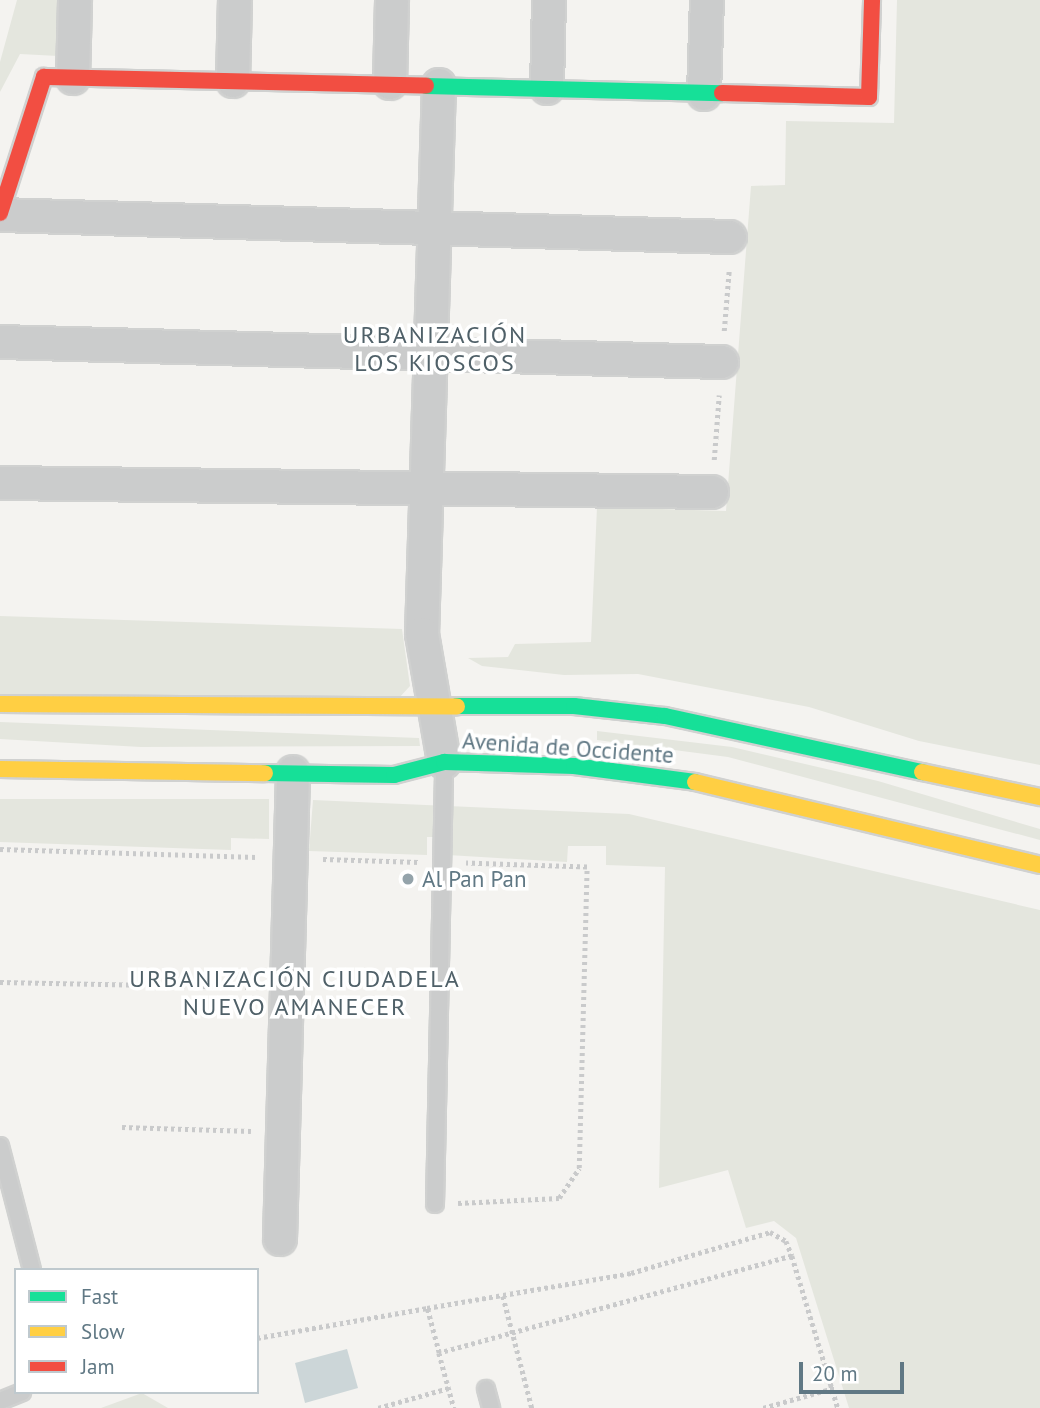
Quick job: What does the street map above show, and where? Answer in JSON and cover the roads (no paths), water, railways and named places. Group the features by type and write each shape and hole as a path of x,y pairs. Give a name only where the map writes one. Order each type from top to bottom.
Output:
{"main road":[{"path":"0,214 59,77 390,83 869,97 872,0"},
{"name":"Avenida de Occidente","path":"0,704 392,710 438,704 665,716 1040,797"},
{"name":"Avenida de Occidente","path":"0,769 394,775 444,762 673,776 828,819 1040,864"}],"street":[{"path":"59,77 75,0"},
{"path":"233,81 235,0"},
{"path":"390,83 392,0"},
{"path":"547,88 549,0"},
{"path":"704,94 707,0"},
{"path":"439,85 422,634 438,704 444,762"},
{"path":"0,214 730,237"},
{"path":"0,342 722,362"},
{"path":"0,483 428,485 712,492"},
{"path":"280,1239 293,772"}],"lane":[{"path":"435,1204 444,762"},
{"path":"2,1151 31,1268"},
{"path":"486,1389 491,1408"},
{"path":"0,1401 17,1394"}],"place":[{"name":"Al Pan Pan","path":"408,879"}],"district":[{"name":"URBANIZACIÓN LOS KIOSCOS","path":"435,349"},
{"name":"URBANIZACIÓN CIUDADELA NUEVO AMANECER","path":"295,993"}]}
